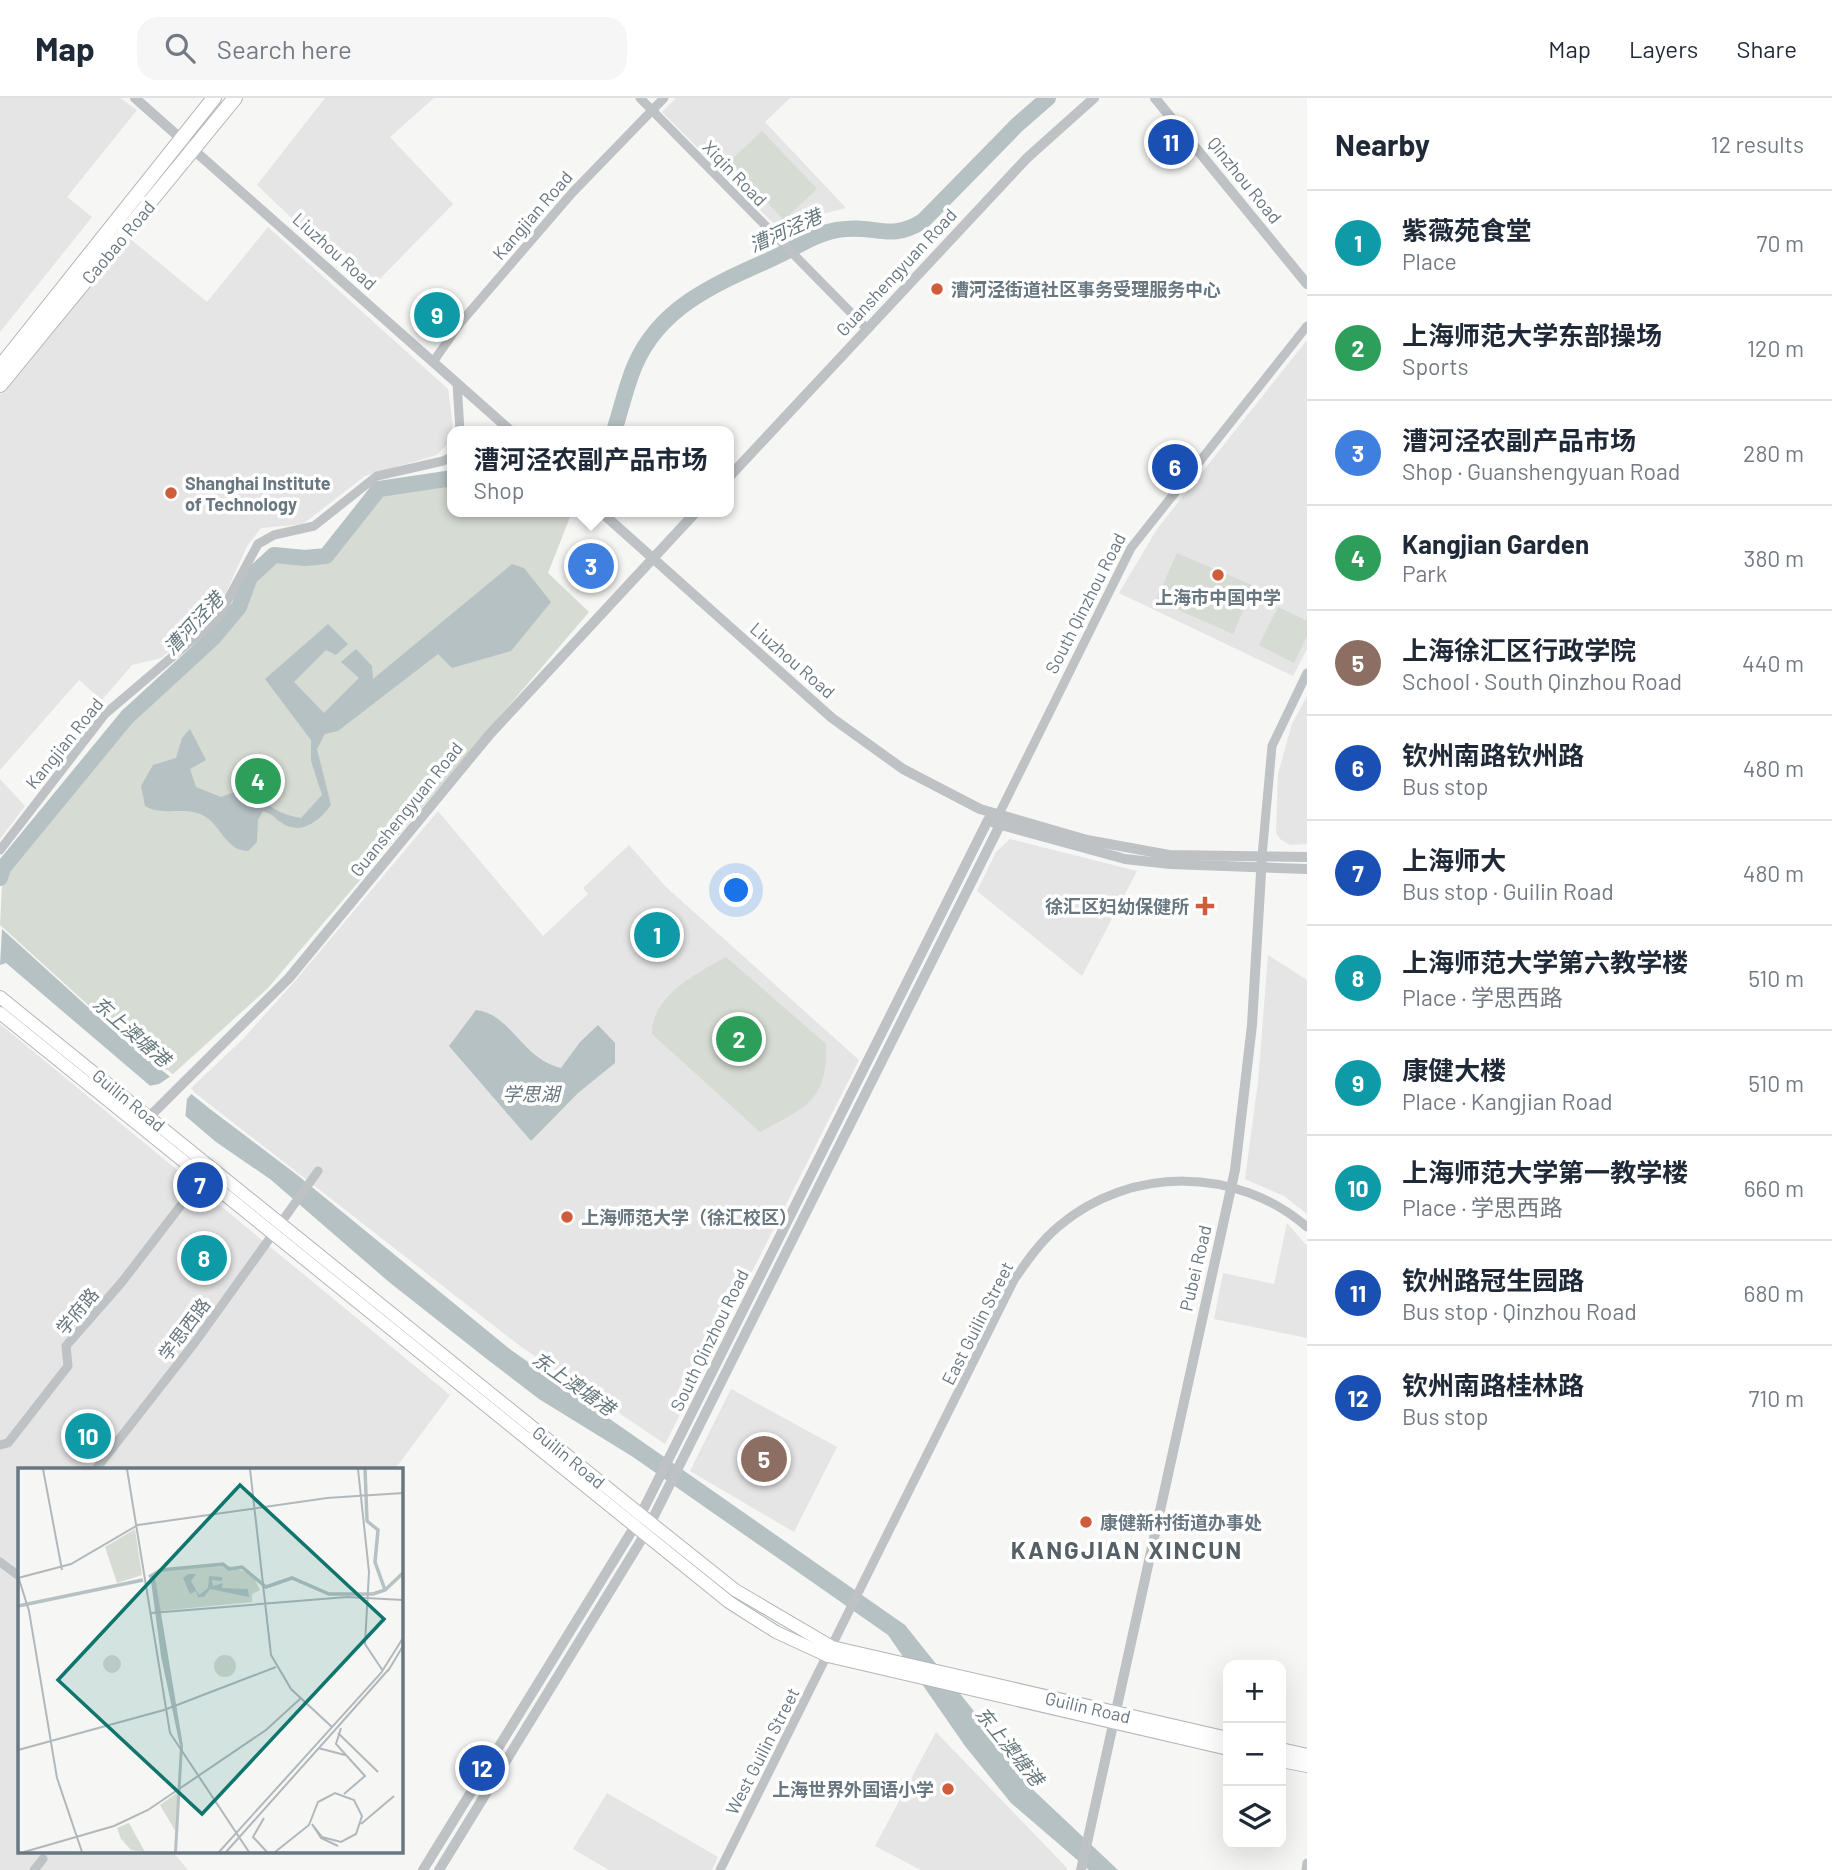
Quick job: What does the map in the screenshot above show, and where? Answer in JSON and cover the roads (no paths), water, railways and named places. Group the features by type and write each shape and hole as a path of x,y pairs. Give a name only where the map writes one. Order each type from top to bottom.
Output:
{"main road":[{"name":"Caobao Road","path":"0,367 214,98"},
{"name":"Caobao Road","path":"0,385 234,98"},
{"name":"Guilin Road","path":"0,998 281,1222 643,1525"},
{"name":"Guilin Road","path":"0,1013 273,1234 643,1525 830,1652 910,1676 975,1691 1223,1737"},
{"name":"Guilin Road","path":"830,1652 902,1663 963,1677 1223,1748"},
{"path":"1286,1750 1307,1755"},
{"path":"1286,1762 1307,1766"}],"street":[{"name":"Liuzhou Road","path":"135,98 505,426"},
{"name":"Xiqin Road","path":"640,98 867,330"},
{"name":"Kangjian Road","path":"433,362 461,323 572,193 664,98"},
{"name":"Guanshengyuan Road","path":"734,472 1034,151 1094,98"},
{"name":"Qinzhou Road","path":"1155,98 1307,284"},
{"name":"South Qinzhou Road","path":"423,1870 668,1487 1000,820 1131,548 1307,326"},
{"path":"457,383 460,426"},
{"name":"Kangjian Road","path":"0,850 105,714 218,618 258,544 274,535 314,526 377,476 447,459"},
{"name":"Liuzhou Road","path":"607,517 850,732 912,774 1000,820 1125,859 1170,864 1262,862 1307,857"},
{"name":"Guanshengyuan Road","path":"140,1126 289,978 490,734 691,517"},
{"name":"Pubei Road","path":"1081,1870 1232,1186 1252,1025 1272,746 1307,673"},
{"name":"Liuzhou Road","path":"980,809 988,820 1000,820"},
{"name":"South Qinzhou Road","path":"439,1870 643,1525 657,1483 988,820"},
{"name":"Liuzhou Road","path":"1262,862 1307,869"},
{"name":"学思西路","path":"97,1468 196,1341 315,1174"},
{"name":"East Guilin Street","path":"830,1652 1014,1280 1034,1250 1059,1226 1086,1207 1117,1193 1151,1184 1187,1180 1232,1186 1269,1200 1307,1227"},
{"name":"学府路","path":"0,1445 8,1443 68,1366 66,1346 122,1282 188,1196"},
{"path":"0,1562 18,1572"},
{"name":"West Guilin Street","path":"720,1870 830,1652"},
{"path":"34,1870 43,1859"},
{"path":"1306,1870 1307,1863"}],"water":[{"path":"512,564 524,568 551,602 511,651 452,668 438,654 338,731 325,734 317,749 331,805 316,821 303,827 289,827 263,811 258,820 257,842 248,851 236,848 202,815 186,811 161,811 145,806 141,786 153,765 176,758 182,738 190,729 206,760 190,769 196,787 221,797 257,788 274,809 301,818 322,795 311,761 311,740 265,679 328,624 348,644 336,655 326,650 294,682 324,713 359,678 341,662 356,649 372,666 373,679"},
{"path":"2,929 123,1039 296,1174 511,1350 905,1625 977,1715 977,1722 1028,1785 1118,1870 1089,1870 1011,1803 965,1746 888,1635 633,1457 539,1399 389,1282 270,1179 216,1142 6,963 0,965"},
{"name":"学思湖","path":"476,1010 498,1019 536,1056 561,1068 580,1042 598,1025 615,1043 615,1063 578,1093 531,1141 449,1046"}],"waterway":[{"name":"漕河泾港","path":"615,426 635,365 646,345 659,328 691,300 709,288 819,235 850,229 900,231 923,221 1017,125 1048,98"},
{"name":"漕河泾港","path":"0,878 3,868 127,717 213,638 239,607 250,577 274,555 305,558 326,556 379,489 447,479"}],"place":[{"name":"钦州路冠生园路","path":"1171,142"},
{"name":"漕河泾街道社区事务受理服务中心","path":"937,289"},
{"name":"康健大楼","path":"437,315"},
{"name":"钦州南路钦州路","path":"1175,467"},
{"name":"Shanghai Institute of Technology","path":"171,493"},
{"name":"漕河泾农副产品市场","path":"591,566"},
{"name":"上海市中国中学","path":"1218,575"},
{"name":"Kangjian Garden","path":"258,781"},
{"name":"徐汇区妇幼保健所","path":"1205,906"},
{"name":"紫薇苑食堂","path":"657,935"},
{"name":"上海师范大学东部操场","path":"739,1039"},
{"name":"上海师大","path":"200,1185"},
{"name":"上海师范大学（徐汇校区）","path":"567,1217"},
{"name":"上海师范大学第六教学楼","path":"204,1258"},
{"name":"上海师范大学第一教学楼","path":"88,1436"},
{"name":"上海徐汇区行政学院","path":"764,1459"},
{"name":"康健新村街道办事处","path":"1086,1522"},
{"name":"钦州南路桂林路","path":"482,1768"},
{"name":"上海世界外国语小学","path":"948,1789"}],"district":[{"name":"KANGJIAN XINCUN","path":"1127,1549"}],"water label":[{"name":"东上澳塘港","path":"132,1031"},
{"name":"东上澳塘港","path":"574,1383"},
{"name":"东上澳塘港","path":"1010,1746"}]}
